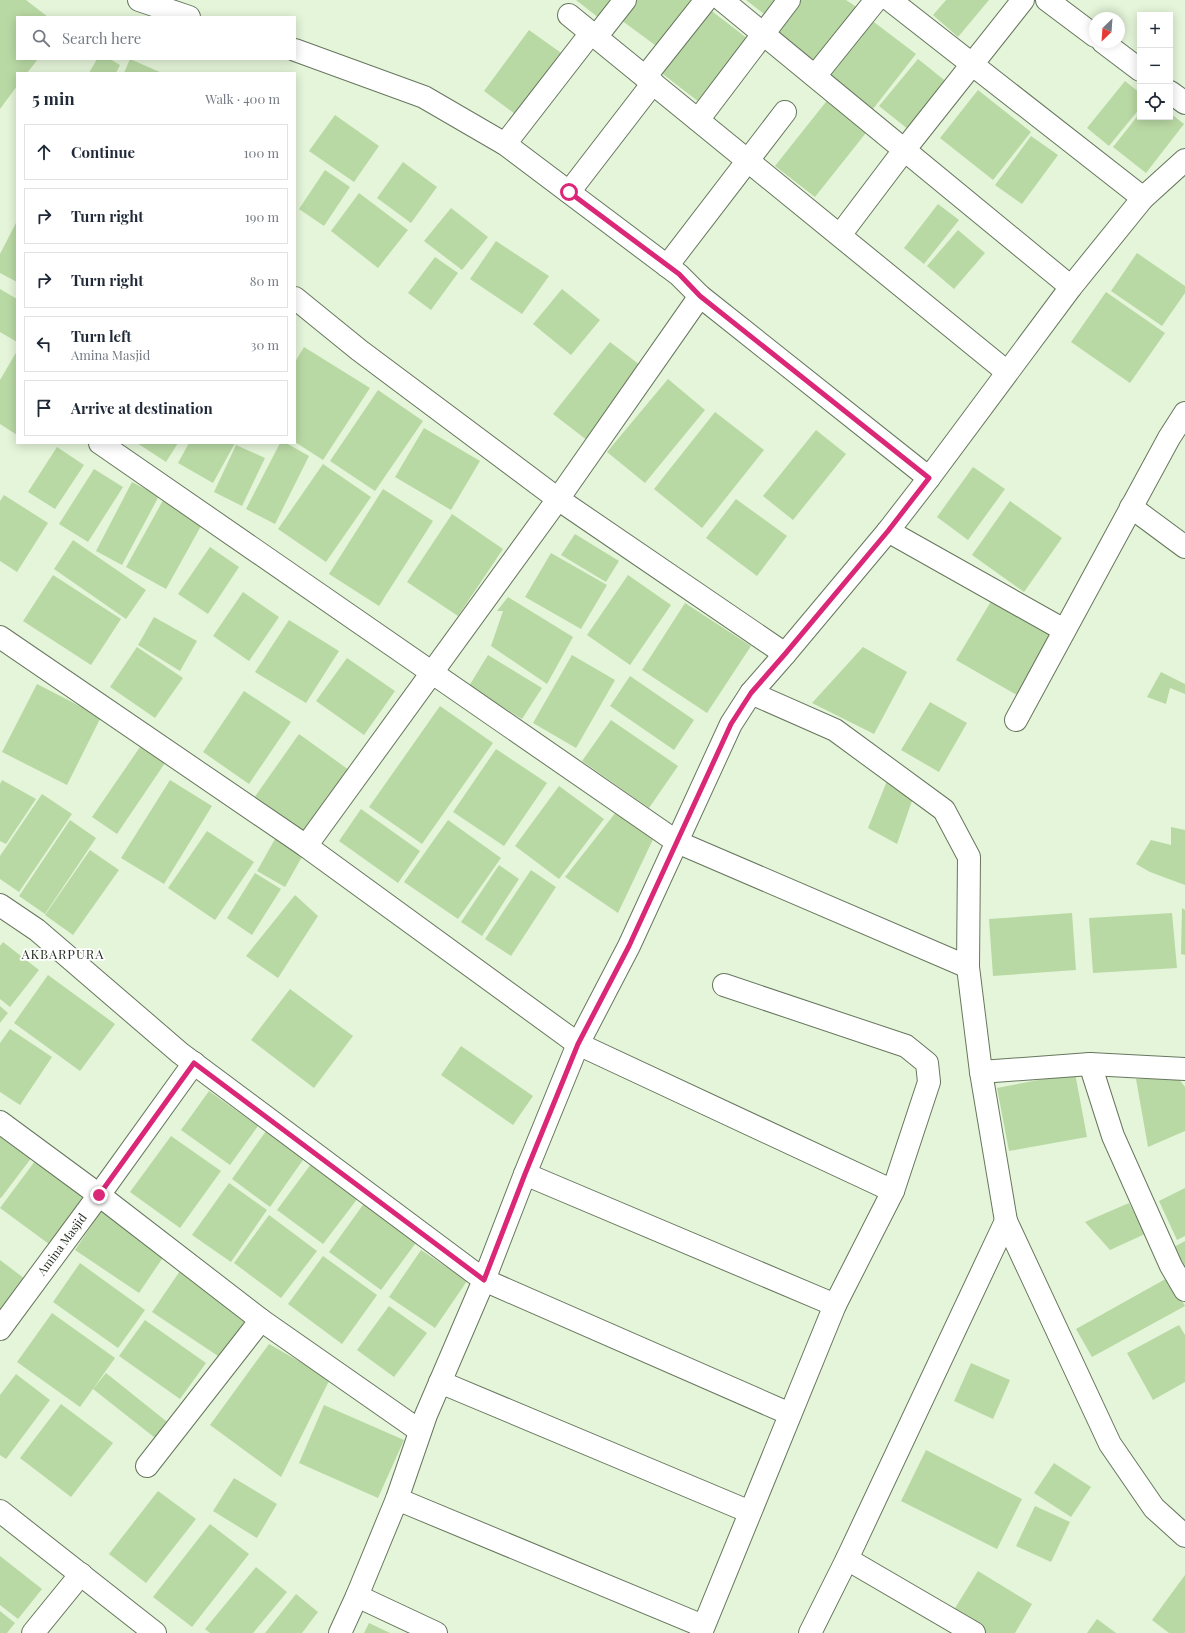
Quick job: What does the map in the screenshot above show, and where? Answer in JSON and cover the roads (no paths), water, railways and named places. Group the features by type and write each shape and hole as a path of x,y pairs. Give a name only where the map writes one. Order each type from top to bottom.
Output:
{"street":[{"path":"139,0 186,16"},
{"path":"505,144 594,35 625,0"},
{"path":"569,192 706,0"},
{"path":"722,0 1071,287"},
{"path":"698,120 789,0"},
{"path":"815,76 876,0"},
{"path":"890,0 1143,198"},
{"path":"840,235 905,149 1023,0"},
{"path":"1047,0 1089,32"},
{"path":"569,15 1007,372"},
{"path":"1111,48 1137,68"},
{"path":"296,50 424,97 505,144 679,274 700,296 929,478"},
{"path":"1173,94 1185,104"},
{"path":"667,266 785,112"},
{"path":"340,1633 397,1499 420,1431 484,1280 578,1044 629,946 731,724 751,693 888,531 1071,287 1143,198 1184,165"},
{"path":"306,846 558,499 700,296"},
{"path":"296,299 359,350 558,499 785,654"},
{"path":"1016,720 1131,507 1169,438 1185,413"},
{"path":"101,444 677,842 968,967"},
{"path":"1131,507 1185,547"},
{"path":"888,531 1064,630"},
{"path":"0,637 306,846 578,1044 893,1191"},
{"path":"751,693 835,730 944,810 969,857 968,967 981,1072 1006,1221 1110,1444 1154,1508 1185,1536"},
{"path":"0,905 37,930 180,1053 484,1280 790,1414"},
{"path":"397,1499 702,1630 835,1305 893,1191 929,1082 927,1063 906,1046 724,985"},
{"name":"Amina Masjid","path":"0,1329 194,1063"},
{"path":"981,1072 1090,1064 1185,1069"},
{"path":"1090,1064 1113,1136 1171,1266 1185,1290"},
{"path":"0,1122 99,1195 261,1320 420,1431"},
{"path":"525,1174 835,1305"},
{"path":"810,1633 847,1559 1006,1221"},
{"path":"147,1466 261,1320"},
{"path":"440,1382 750,1512"},
{"path":"0,1511 82,1574 155,1633"},
{"path":"847,1559 974,1633"},
{"path":"33,1633 82,1574"},
{"path":"357,1596 436,1633"}],"district":[{"name":"AKBARPURA","path":"63,954"}]}
